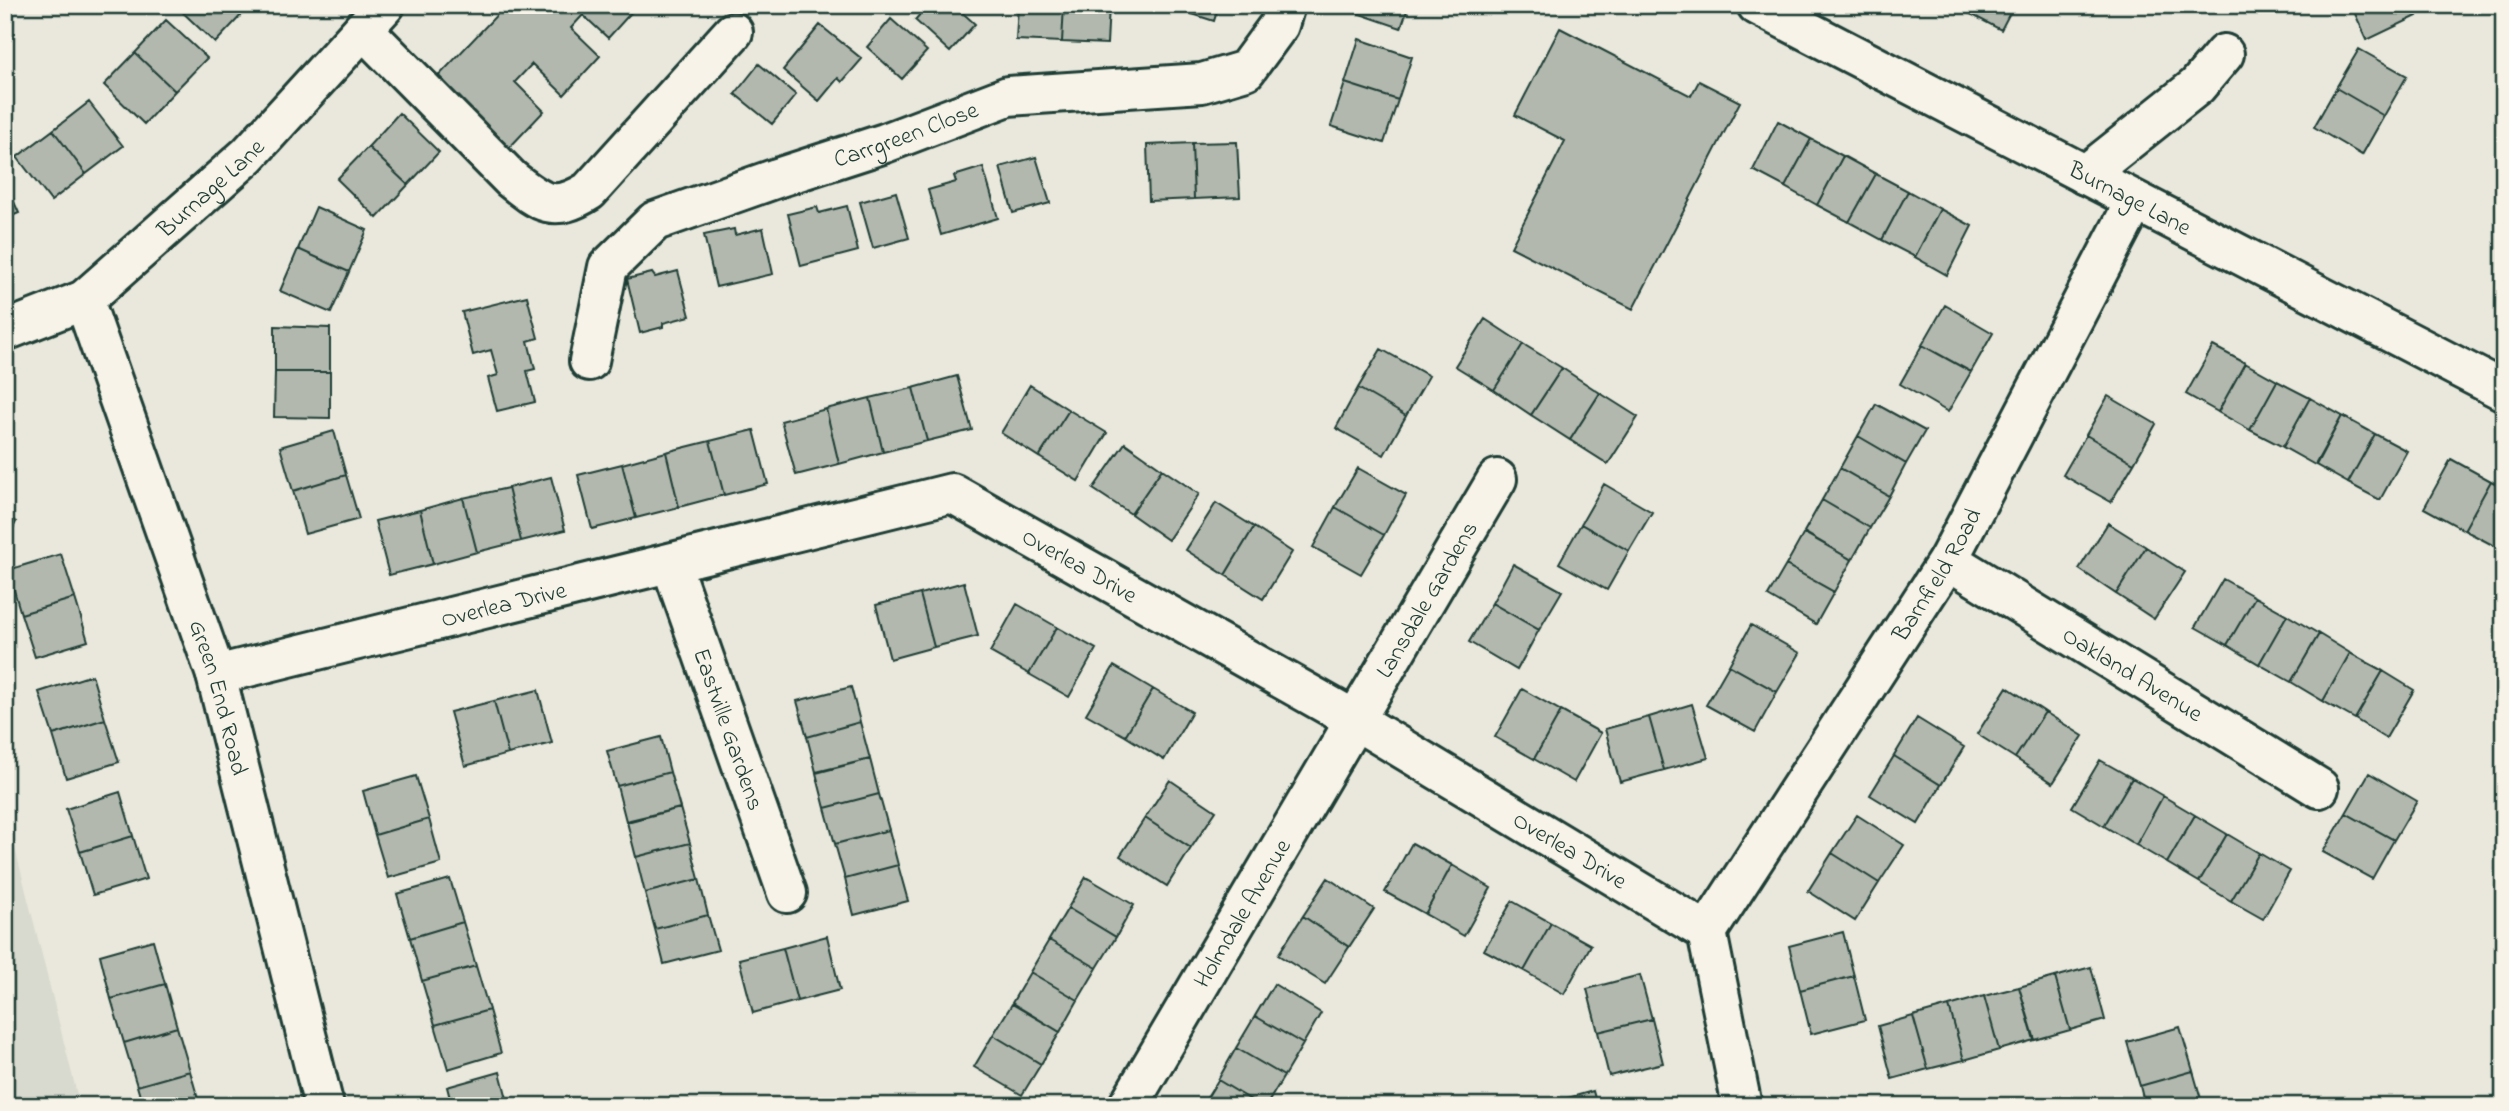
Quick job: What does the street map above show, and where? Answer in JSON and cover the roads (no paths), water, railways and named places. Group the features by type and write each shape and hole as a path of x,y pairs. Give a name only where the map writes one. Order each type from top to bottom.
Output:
{"street":[{"name":"Carrgreen Close","path":"589,361 608,267 655,221 777,177 885,143 1008,96 1202,83 1246,70 1279,25 1285,5"},
{"name":"Burnage Lane","path":"1757,5 2504,391"},
{"name":"Burnage Lane","path":"5,331 84,300 248,155 374,17"},
{"path":"374,17 511,179 531,195 557,205 572,202 589,191 733,32"},
{"path":"2085,175 2197,86 2224,54"},
{"name":"Barnfield Road","path":"1707,932 1948,560 2135,201"},
{"name":"Green End Road","path":"84,300 216,676 324,1106"},
{"name":"Lansdale Gardens","path":"1355,720 1497,479"},
{"name":"Overlea Drive","path":"216,676 953,493 1355,720 1707,932"},
{"name":"Oakland Avenue","path":"1948,560 2319,788"},
{"name":"Eastville Gardens","path":"671,564 787,893"},
{"name":"Holmdale Avenue","path":"1128,1106 1355,720"},
{"path":"1707,932 1742,1106"}]}
